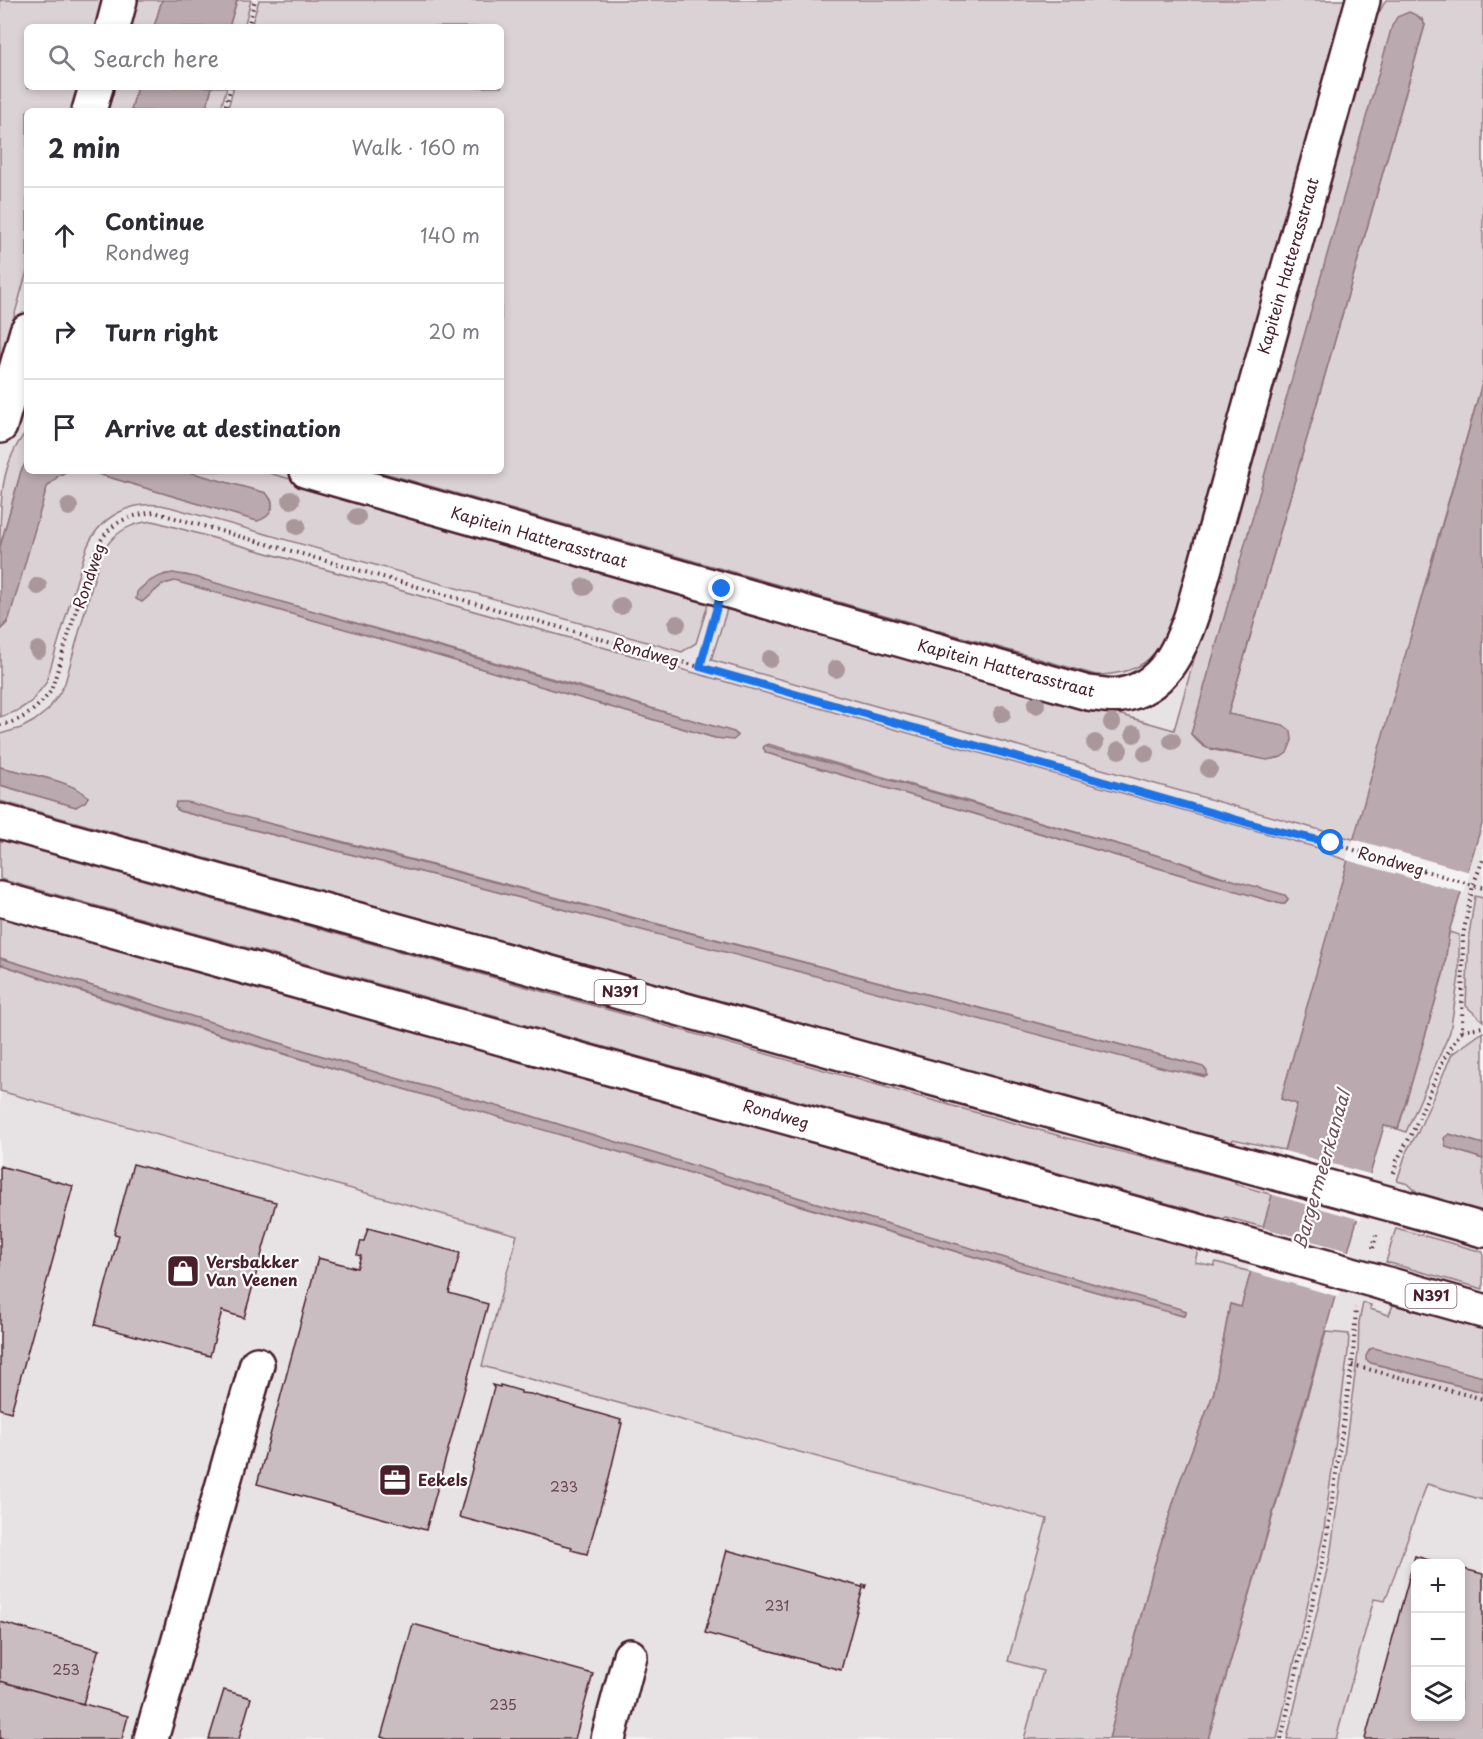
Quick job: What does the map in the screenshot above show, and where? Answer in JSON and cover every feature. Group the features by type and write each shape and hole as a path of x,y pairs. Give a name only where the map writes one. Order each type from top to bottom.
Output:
{"main road":[{"path":"114,24 120,0"},
{"name":"Kapitein Hatterasstraat","path":"318,474 1088,693 1119,696 1143,689 1163,672 1182,643 1192,614 1363,0"},
{"path":"90,108 95,90"},
{"path":"0,426 19,389 24,353"},
{"name":"N391","path":"0,821 1483,1230"},
{"name":"Rondweg","path":"0,898 1483,1311"},
{"path":"151,1739 256,1364"},
{"path":"608,1739 630,1656"}],"path":[{"path":"249,24 255,0"},
{"path":"225,108 230,90"},
{"name":"Rondweg","path":"0,725 26,716 42,704 51,691 93,556 101,538 115,525 136,515 154,512 1255,825 1331,843 1483,888"},
{"path":"700,667 722,589"},
{"path":"1483,860 1473,885 1463,935 1462,1030 1483,1027"},
{"path":"1281,1739 1325,1550 1352,1365 1483,1399"}],"shaded area":[{"path":"0,0 1483,0 1483,1325 1429,1480 1483,1496 1483,1739 0,1739"},
{"path":"0,0 104,0 97,24 24,24 24,90 78,90 73,108 24,108 24,282 0,366"},
{"path":"135,0 162,0 155,24 128,24"},
{"path":"237,0 251,0 245,24 230,24"},
{"path":"259,0 1345,0 1292,198 1171,624 1158,648 1151,657 1134,668 1123,672 1096,675 388,474 504,474 504,108 228,108 233,90 504,90 504,24 252,24"},
{"path":"1386,0 1483,0 1483,380 1356,840 711,660 729,603 1174,730 1375,20","holes":["1422,19 1425,25 1228,714 1283,725 1292,740 1283,755 1273,759 1210,749 1191,734"]},
{"path":"109,90 136,90 132,108 104,108"},
{"path":"211,90 226,90 221,108 206,108"},
{"path":"24,435 24,466 0,547 3,485 11,456"},
{"path":"62,474 98,474 257,521 272,509 272,501 266,493 196,474 273,474 710,598 696,643 682,652 170,507 143,505 118,513 98,529 85,553 46,683 31,702 17,711 0,717 0,630 7,623 47,487"},
{"path":"153,521 1329,851 1328,854 1349,861 1281,1099 1297,1103 1284,1150 1233,1139 1231,1144 0,801 0,785 76,807 88,797 59,781 0,767 0,734 21,728 34,721 48,710 59,694 65,683 100,557 109,542 121,531","holes":["165,574 186,575 572,684 737,734 715,738 334,625 175,581 163,584 151,594 142,588","768,744 1177,861 1288,899 1285,904 1281,904 765,752","180,802 329,838 1183,1061 1204,1068 1205,1077 437,876 179,811 175,807"]},
{"path":"0,840 1064,1137 1235,1181 1235,1184 1273,1195 1263,1227 1225,1217 1224,1219 0,879"},
{"path":"1475,896 1483,898 1483,1021 1466,1006 1469,935"},
{"path":"0,917 1198,1249 1195,1262 1214,1266 1216,1262 1251,1272 1241,1307 1230,1304 1214,1392 1179,1484 1154,1566 1109,1739 1024,1739 1043,1671 1008,1661 1047,1519 482,1366 517,1235 0,1091 0,964 197,1028 937,1246 1183,1316 1186,1311 813,1202 525,1114 388,1076 0,958"},
{"path":"1449,932 1459,935 1459,976 1450,1032 1406,1132 1398,1129 1444,971"},
{"path":"1483,1032 1483,1144 1449,1134 1446,1147 1483,1159 1483,1214 1422,1196 1408,1184 1397,1181 1407,1150 1418,1132 1452,1054"},
{"path":"1396,1228 1483,1252 1483,1289 1386,1262"},
{"path":"1363,1303 1371,1305 1370,1309 1389,1315 1393,1305 1483,1329 1483,1377 1370,1349 1371,1363 1483,1392 1483,1500 1427,1484 1385,1601 1374,1599 1336,1739 1287,1739 1330,1557"},
{"path":"1326,1332 1349,1334 1348,1352 1323,1536 1277,1739 1208,1739"}],"water":[{"path":"162,0 237,0 230,24 155,24"},
{"path":"1409,12 1418,16 1425,25 1228,714 1283,725 1291,731 1292,740 1287,753 1267,760 1205,747 1191,734 1392,26 1397,17"},
{"path":"136,90 211,90 206,108 132,108"},
{"name":"Bargermeerkanaal","path":"1483,380 1483,821 1449,932 1444,971 1398,1129 1384,1126 1208,1739 1109,1739 1154,1566 1179,1484 1214,1392 1230,1304 1241,1307 1297,1104 1281,1099"},
{"path":"24,466 24,474 62,474 47,487 9,619 0,630 0,547"},
{"path":"98,474 196,474 266,493 271,502 271,510 266,517 257,521"},
{"path":"173,573 195,577 734,732 738,736 733,740 715,738 175,581 163,584 142,602 136,599 137,592 149,582"},
{"path":"765,745 1177,861 1212,874 1285,895 1288,899 1285,904 1281,904 767,753 763,748"},
{"path":"0,767 72,786 88,797 85,802 76,807 0,785"},
{"path":"176,802 187,802 1183,1061 1203,1067 1207,1071 1207,1076 1168,1069 437,876 179,811 175,807"},
{"path":"0,958 388,1076 525,1114 813,1202 1184,1310 1186,1314 1183,1316 1043,1277 267,1048 53,982 0,964"},
{"path":"1449,1134 1483,1144 1483,1159 1446,1147 1444,1138"},
{"path":"1374,1348 1483,1377 1483,1392 1371,1363 1366,1360 1366,1356 1370,1349"}],"pier":[{"path":"1353,839 1470,872 1464,893 1346,860"},
{"path":"1281,1150 1373,1175 1361,1220 1270,1194"},
{"path":"1260,1227 1352,1252 1339,1297 1248,1271"}],"building":[{"path":"133,1164 276,1202 244,1318 222,1311 210,1356 95,1325 119,1235 114,1234"},
{"path":"0,1166 73,1186 11,1412 0,1409"},
{"path":"368,1228 460,1253 449,1293 488,1304 426,1530 257,1484 318,1258 357,1268 361,1256 357,1255"},
{"path":"492,1385 500,1387 500,1385 521,1391 521,1393 621,1420 608,1482 587,1554 571,1550 572,1547 459,1517 494,1388"},
{"path":"727,1550 862,1587 866,1585 863,1588 841,1670 705,1633"},
{"path":"1465,1569 1483,1574 1483,1739 1365,1739 1411,1571 1411,1721 1465,1721"},
{"path":"0,1622 100,1650 83,1704 0,1681"},
{"path":"413,1624 593,1674 575,1739 388,1739 381,1737"},
{"path":"0,1681 128,1716 122,1739 0,1739"},
{"path":"224,1690 251,1698 239,1739 209,1739"}],"place":[{"name":"Versbakker Van Veenen","path":"183,1271"},
{"name":"Eekels","path":"395,1480"}],"route":[{"path":"722,589 700,667 1266,828 1331,843"}]}
